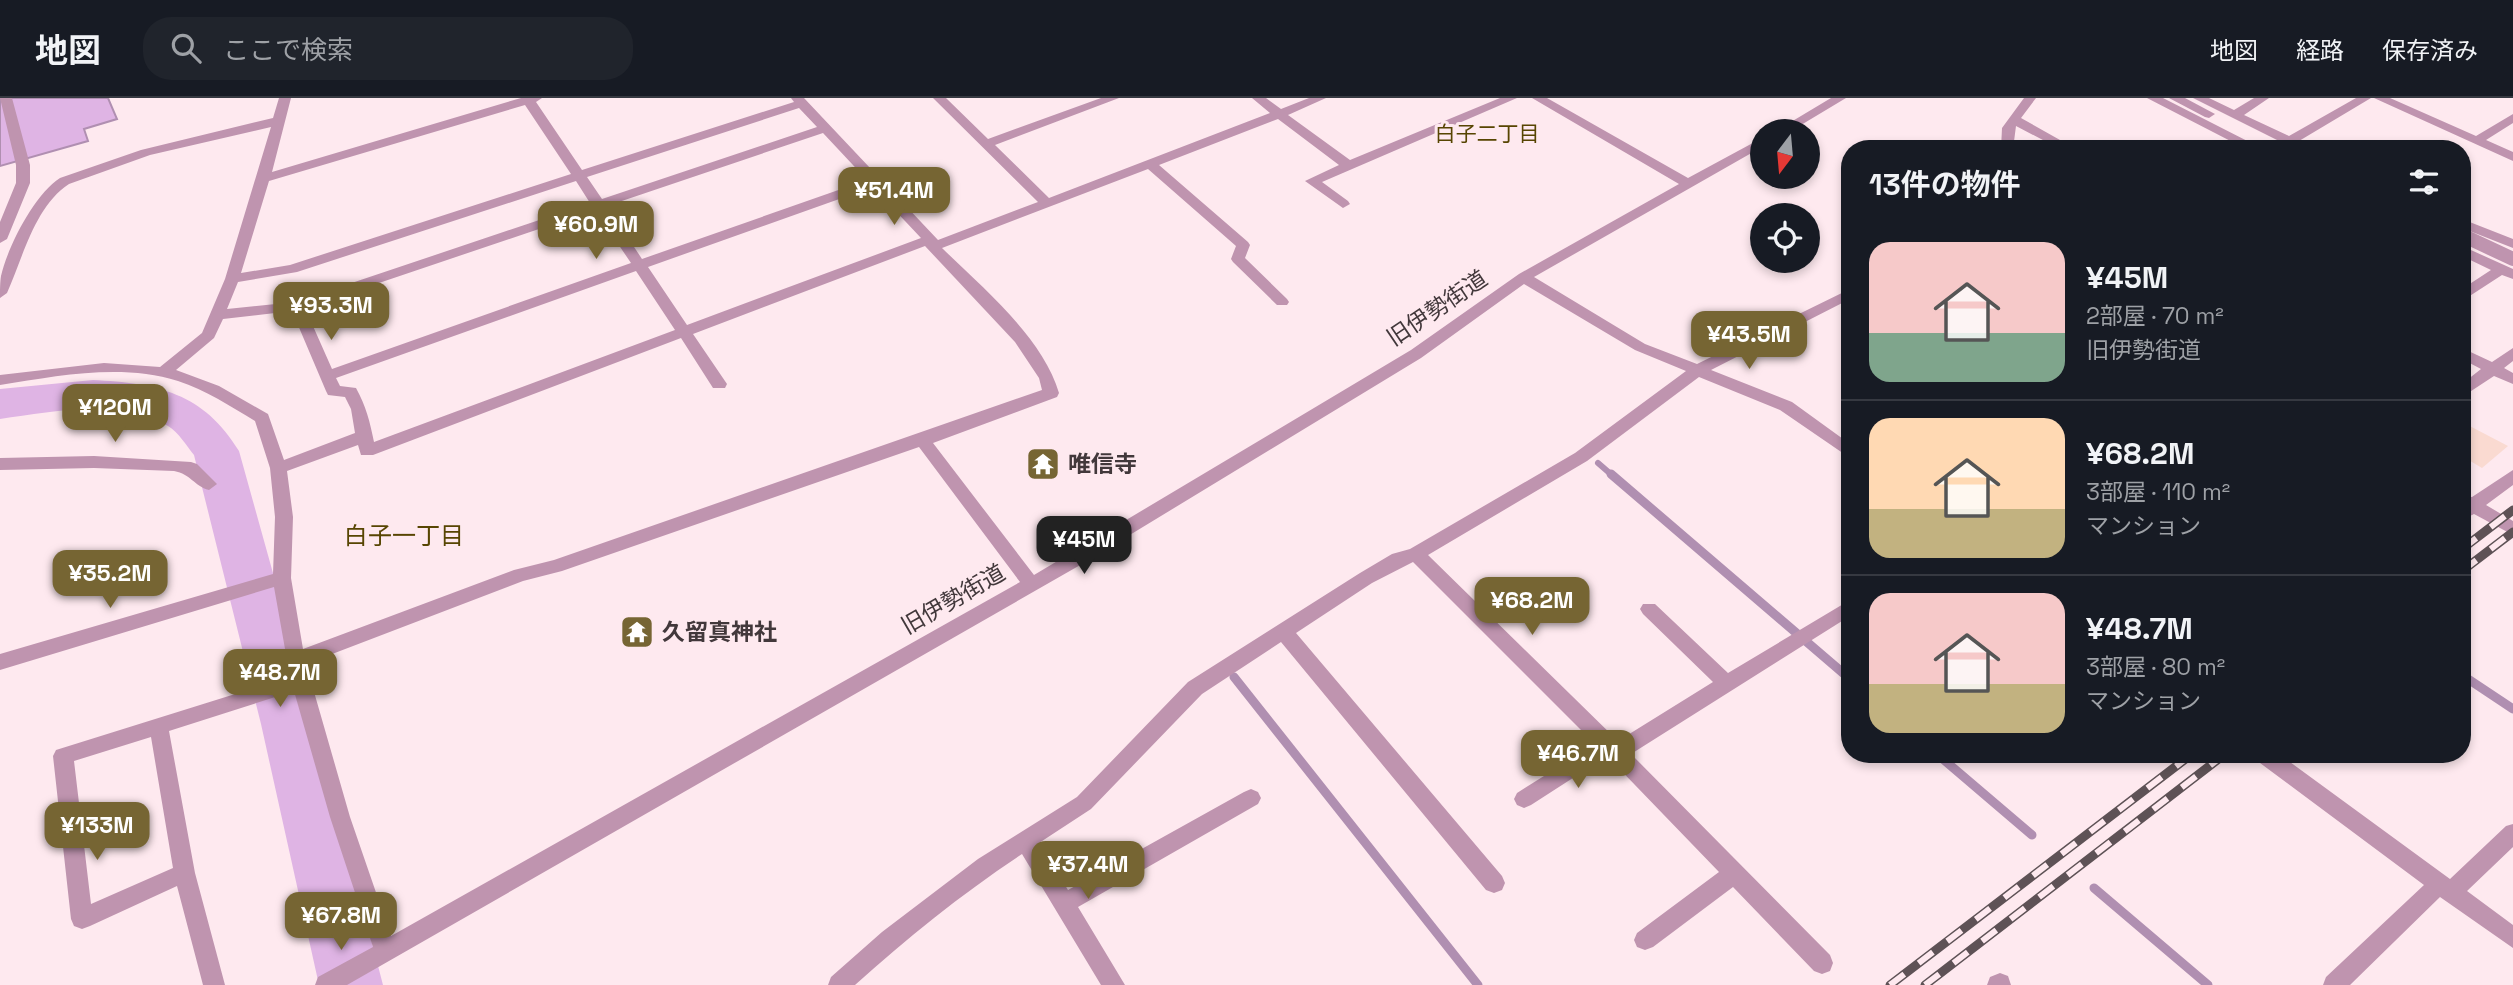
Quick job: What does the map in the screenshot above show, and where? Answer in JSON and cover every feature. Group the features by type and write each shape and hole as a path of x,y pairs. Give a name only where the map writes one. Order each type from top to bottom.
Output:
{"street":[{"path":"0,239 23,183 23,165 6,98"},
{"path":"165,371 209,335 232,279 285,98"},
{"path":"939,98 1047,203"},
{"path":"986,144 1113,98"},
{"path":"1258,98 1349,166"},
{"path":"297,306 334,391 350,392 359,409 368,451 684,333 1047,203 1320,98"},
{"path":"1343,204 1312,181 1511,98"},
{"path":"1544,101 1566,98"},
{"path":"1803,119 1840,98"},
{"path":"2007,140 2008,128 2030,98"},
{"path":"2153,98 2239,140"},
{"path":"2175,98 2273,140"},
{"path":"2199,98 2235,115 2277,140"},
{"path":"2235,115 2263,98"},
{"path":"2294,140 2365,98"},
{"path":"2380,98 2513,157"},
{"path":"263,178 530,99 597,205 719,384"},
{"path":"232,279 292,269 800,101 1015,332 1050,382 1051,393 556,566 520,575 295,660"},
{"path":"1544,101 1687,183"},
{"path":"2471,145 2513,118"},
{"path":"2013,119 2053,140"},
{"path":"0,293 43,202 55,188 78,175 154,150 279,121"},
{"path":"217,315 297,306 825,128"},
{"name":"旧伊勢街道","path":"326,985 1076,559 1404,361 1524,277 1750,149"},
{"path":"1149,163 1243,245 1238,259 1282,302"},
{"path":"327,376 876,181"},
{"path":"2471,227 2513,244"},
{"path":"2471,239 2513,259"},
{"path":"2471,290 2502,270 2513,253"},
{"path":"2471,254 2502,270"},
{"path":"1524,277 1640,347 1786,406 1841,441"},
{"path":"839,985 890,939 1025,840 1084,803 1195,688 1366,578 1398,559 1416,554 1581,457 1698,370 1841,298"},
{"path":"2471,385 2513,354"},
{"path":"2471,358 2513,379"},
{"path":"0,380 111,365 165,371 207,386 262,418 278,468 284,517 278,580 297,682 381,955"},
{"path":"278,468 364,436"},
{"path":"921,439 1030,583"},
{"path":"0,464 94,462 174,465 191,468 209,484"},
{"path":"2471,504 2513,476"},
{"path":"2471,509 2513,529"},
{"path":"1416,554 1527,661 1822,962"},
{"path":"0,662 278,580"},
{"path":"1649,608 1727,684"},
{"path":"1524,799 1727,684 1841,612"},
{"path":"1284,632 1494,883"},
{"path":"184,873 82,919 63,756 297,682"},
{"path":"159,727 184,873 214,985"},
{"path":"2275,763 2513,939"},
{"path":"1064,904 1251,799"},
{"path":"2334,985 2513,833"},
{"path":"1025,840 1114,985"},
{"path":"1645,940 1735,873"}],"shaded area":[{"path":"0,98 108,98 117,119 84,129 88,141 0,166"},
{"path":"2471,427 2508,446 2482,468 2471,461"}],"waterway":[{"path":"0,404 93,395 140,400 183,415 216,451 288,724 351,985"},
{"path":"1598,463 1613,476"},
{"path":"1611,474 1841,671"},
{"path":"1234,677 1478,985"},
{"path":"2471,681 2513,709"},
{"path":"1948,763 2032,835"},
{"path":"2094,888 2208,985"}],"railway":[{"path":"2471,542 2513,510"},
{"path":"2471,564 2513,532"},
{"path":"1890,985 2180,763"},
{"path":"1925,985 2213,763"}],"place":[{"name":"唯信寺","path":"1043,464"},
{"name":"久留真神社","path":"637,632"}],"district":[{"name":"白子二丁目","path":"1487,134"},
{"name":"白子一丁目","path":"404,536"}]}
